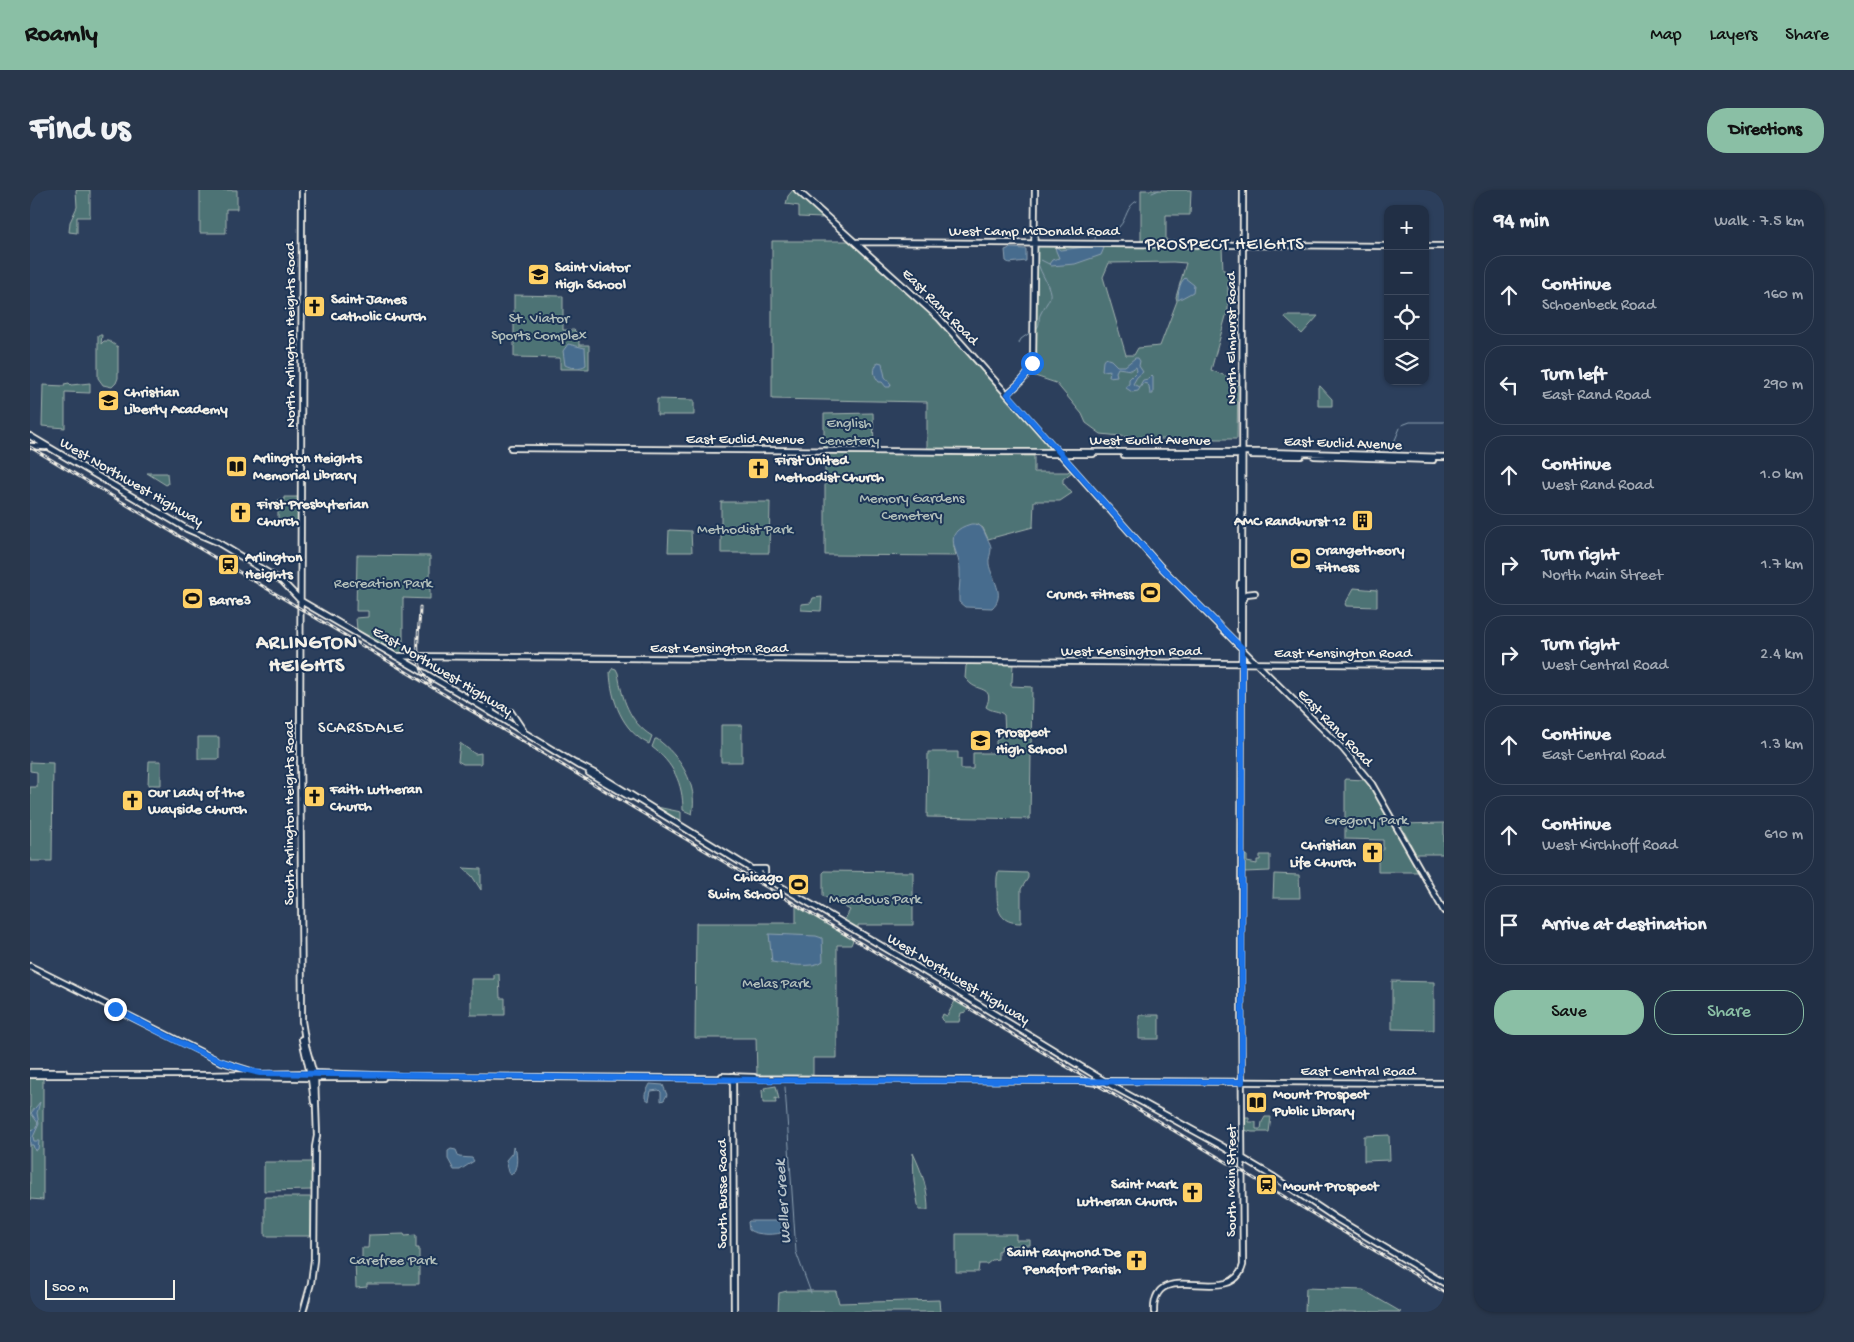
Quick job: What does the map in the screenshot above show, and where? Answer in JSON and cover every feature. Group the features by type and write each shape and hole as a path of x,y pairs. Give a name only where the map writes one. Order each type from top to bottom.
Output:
{"main road":[{"name":"North Arlington Heights Road","path":"301,601 302,190"},
{"name":"East Rand Road","path":"797,190 939,318 1159,565 1256,664 1344,749 1372,784 1444,911"},
{"path":"1008,394 1026,377 1033,361 1035,190"},
{"name":"North Elmhurst Road","path":"1242,664 1243,190"},
{"name":"West Camp McDonald Road","path":"856,242 1384,246"},
{"path":"1429,246 1444,246"},
{"path":"31,436 34,442 31,445 46,446"},
{"name":"West Northwest Highway","path":"31,436 187,529 217,542 249,561"},
{"path":"1046,451 1050,447 1050,442"},
{"name":"East Euclid Avenue","path":"511,448 1059,452"},
{"name":"East Euclid Avenue","path":"978,452 1059,452"},
{"name":"West Euclid Avenue","path":"1059,452 1242,454"},
{"name":"West Euclid Avenue","path":"1059,452 1070,454 1242,454"},
{"path":"1070,454 1070,465"},
{"name":"North Elmhurst Road","path":"1242,454 1240,459 1240,636 1242,648"},
{"name":"East Euclid Avenue","path":"1242,454 1348,454 1444,459"},
{"name":"East Northwest Highway","path":"249,561 280,580 301,601 483,707 491,704 492,713 577,764 598,779 638,800 753,870 765,869 765,876 822,910"},
{"path":"293,593 301,588"},
{"path":"1243,602 1246,594 1255,593"},
{"name":"South Arlington Heights Road","path":"301,601 300,826 302,1025 313,1076 315,1138 314,1260 307,1297 301,1300 305,1306 303,1312"},
{"path":"1230,637 1240,636"},
{"name":"East Kensington Road","path":"397,656 406,659 1020,662"},
{"path":"416,667 414,663 417,658"},
{"name":"West Kensington Road","path":"1020,662 1242,664"},
{"name":"East Kensington Road","path":"1242,664 1444,665"},
{"name":"South Main Street","path":"1154,1312 1154,1299 1160,1290 1174,1284 1225,1285 1237,1277 1243,1265 1242,664"},
{"path":"1266,673 1267,667 1271,664"},
{"path":"470,691 472,700"},
{"path":"503,719 507,718 511,713 525,732"},
{"name":"West Northwest Highway","path":"822,910 1124,1092 1243,1158"},
{"path":"30,966 219,1061 260,1075"},
{"path":"219,1061 239,1077"},
{"name":"West Northwest Highway","path":"1084,1068 1094,1081"},
{"path":"30,1073 313,1076"},
{"path":"207,1075 239,1077 260,1075"},
{"name":"East Central Road","path":"313,1076 1444,1083"},
{"name":"South Busse Road","path":"733,1078 734,1312"},
{"path":"1243,1158 1301,1193 1333,1216 1444,1282"}],"green space":[{"path":"76,190 90,190 90,217 77,217 77,233 69,232 70,222 77,207"},
{"path":"200,190 237,190 237,209 226,209 226,233 200,233"},
{"path":"793,190 822,218 799,217 799,206 786,204 788,196"},
{"path":"1141,190 1191,190 1190,215 1166,215 1166,241 1141,241"},
{"path":"772,241 850,241 934,317 1049,446 1047,450 927,450 927,402 772,399"},
{"path":"1036,246 1222,247 1223,270 1228,271 1228,309 1211,370 1238,381 1237,439 1148,439 1101,434 1086,423 1082,414 1056,383 1029,374 1034,364","holes":["1109,263 1186,263 1176,297 1177,301 1160,346 1138,348 1134,355 1126,355 1103,277"]},
{"name":"St. Viator Sports Complex","path":"514,295 563,296 563,330 574,330 579,335 579,345 589,345 589,369 560,369 560,358 514,357"},
{"path":"1286,316 1318,316 1302,334 1285,318"},
{"path":"98,335 102,335 101,344 104,341 109,341 118,347 118,378 112,387 103,385 98,378"},
{"path":"69,383 71,385 90,383 90,393 65,392 65,428 42,426 43,385 65,386 64,384"},
{"path":"1320,386 1332,399 1332,406 1318,406 1318,387"},
{"path":"657,399 694,400 694,415 657,415"},
{"name":"English Cemetery","path":"873,413 874,448 824,448 824,414"},
{"name":"Memory Gardens Cemetery","path":"825,453 1034,456 1034,472 1068,472 1070,470 1072,472 1063,479 1063,483 1072,493 1060,501 1034,501 1033,527 988,539 983,528 977,524 954,535 956,556 825,555"},
{"path":"147,473 167,473 168,484 166,485"},
{"path":"284,497 299,497 298,523 278,521 278,500 284,500"},
{"name":"Methodist Park","path":"721,502 770,502 769,553 721,553"},
{"path":"669,530 691,531 692,552 668,552"},
{"name":"Recreation Park","path":"357,555 430,556 430,599 403,598 403,653 396,652 357,630 356,618 368,617 368,611 356,611"},
{"path":"1354,588 1377,590 1377,607 1346,606 1345,604"},
{"path":"822,597 821,611 801,610 801,604 811,603 813,598"},
{"name":"Prospect High School","path":"969,663 1013,664 1011,686 1032,687 1030,819 927,817 928,752 958,752 958,759 961,759 961,769 973,769 973,753 996,753 996,741 1005,733 1004,715 986,707 989,696 987,693 971,684 965,678 966,666"},
{"path":"613,668 618,673 624,700 632,717 652,736 649,744 632,731 620,713 611,682 610,672"},
{"path":"721,725 742,725 742,762 721,762"},
{"path":"198,737 219,737 219,759 198,759"},
{"path":"655,739 673,753 690,782 693,792 692,814 683,810 679,782 666,760 652,747"},
{"path":"460,743 475,754 481,753 481,764 463,764 458,761"},
{"path":"149,761 161,761 161,785 148,785"},
{"path":"30,762 53,763 52,861 30,861 30,787 37,787 37,772 30,771"},
{"name":"Gregory Park","path":"1345,779 1365,780 1419,872 1378,872 1378,853 1383,850 1383,840 1345,839"},
{"path":"657,807 681,812 681,823 657,809"},
{"path":"1444,823 1444,854 1416,854 1400,824"},
{"path":"1243,855 1247,855 1247,862 1257,864 1257,860 1260,860 1260,855 1270,855 1270,871 1244,872"},
{"path":"463,868 481,869 481,890 472,876"},
{"name":"Meadows Park","path":"825,871 913,872 913,925 858,925 858,928 844,921 850,910 823,896 823,873"},
{"path":"998,872 1028,873 1028,878 1021,889 1021,923 1008,921 1001,915 997,899"},
{"path":"1274,874 1299,875 1300,898 1273,898"},
{"name":"Melas Park","path":"796,906 853,940 851,945 837,945 837,1058 813,1058 813,1075 757,1075 756,1038 695,1038 696,923 796,923"},
{"path":"494,974 499,974 500,998 505,998 505,1015 471,1015 471,979 494,979"},
{"path":"1392,981 1434,982 1434,1030 1392,1029"},
{"path":"955,1001 968,1009 966,1012 961,1013 959,1022 944,1022 941,1019 943,1014 947,1016"},
{"path":"1139,1015 1159,1015 1159,1039 1139,1039"},
{"path":"30,1078 43,1078 43,1200 30,1199"},
{"path":"776,1086 779,1100 775,1098 776,1103 763,1103 762,1090 765,1091 764,1088"},
{"path":"1265,1117 1271,1117 1269,1132 1244,1130 1244,1118 1249,1118 1249,1122 1256,1122 1256,1129 1261,1129"},
{"path":"1389,1135 1390,1160 1364,1161 1364,1136"},
{"path":"913,1153 924,1181 928,1210 919,1210 914,1182"},
{"path":"264,1162 312,1162 312,1190 264,1191"},
{"path":"265,1197 311,1197 311,1236 265,1236"},
{"name":"Carefree Park","path":"404,1234 405,1236 416,1235 416,1248 419,1248 419,1284 367,1284 367,1287 356,1288 355,1259 362,1259 362,1248 368,1248 369,1235"},
{"path":"956,1234 1016,1234 1016,1240 1030,1240 1030,1245 1001,1246 998,1251 998,1259 992,1260 987,1264 979,1264 978,1272 956,1272"},
{"path":"1306,1288 1363,1290 1401,1312 1305,1312"},
{"path":"787,1291 836,1291 839,1303 939,1300 940,1312 778,1312 779,1293"}],"water":[{"path":"1055,246 1060,250 1095,246 1104,248 1101,255 1075,264 1051,266 1049,264 1052,260 1059,258"},
{"path":"1010,248 1026,249 1026,261 1009,263 1006,261 1005,250"},
{"path":"1185,278 1194,285 1193,292 1178,300 1180,285"},
{"path":"568,344 585,348 586,365 576,368 565,365 563,351"},
{"path":"1105,358 1111,360 1117,366 1125,366 1135,358 1138,358 1140,361 1139,366 1143,372 1133,384 1139,387 1143,380 1148,379 1152,375 1153,394 1150,394 1149,386 1143,383 1138,391 1132,392 1126,388 1129,384 1129,379 1137,371 1136,367 1131,370 1118,368 1117,376 1109,377 1110,370 1102,370"},
{"path":"878,362 882,363 885,377 891,384 890,387 886,387 882,382 879,382 876,377 875,367"},
{"path":"971,524 982,528 991,546 989,564 998,592 998,598 992,608 965,607 959,602 960,570 953,538 961,528"},
{"path":"769,934 816,936 822,938 823,961 813,965 791,965 772,962"},
{"path":"650,1084 663,1085 667,1095 664,1100 661,1101 661,1092 659,1090 651,1091 649,1101 645,1098"},
{"path":"40,1102 37,1113 39,1124 33,1137 34,1141 39,1141 38,1149 35,1151 33,1145 30,1145 30,1130 36,1128 38,1123 31,1113"},
{"path":"513,1147 516,1150 517,1163 511,1175 506,1160 512,1153"},
{"path":"451,1149 456,1150 459,1157 472,1158 474,1161 460,1170 454,1170 448,1159 448,1151"},
{"path":"749,1221 783,1221 785,1223 785,1231 772,1234 752,1232 749,1230"}],"waterway":[{"path":"1152,193 1159,190"},
{"path":"1095,239 1096,236 1117,229 1133,203 1137,201"},
{"path":"1036,329 1040,315 1050,297 1048,285 1038,263 1041,260 1049,264"},
{"path":"1019,343 1021,339 1031,332"},
{"path":"1402,425 1410,422 1444,422"},
{"path":"1390,452 1400,428"},
{"name":"Weller Creek","path":"785,1087 796,1252 811,1293"}],"railway":[{"path":"30,447 1444,1292"},
{"path":"420,607 418,658 424,676 431,683"}],"place":[{"name":"Saint Viator High School","path":"539,275"},
{"name":"Saint James Catholic Church","path":"315,307"},
{"name":"Christian Liberty Academy","path":"108,400"},
{"name":"Arlington Heights Memorial Library","path":"237,466"},
{"name":"First United Methodist Church","path":"759,468"},
{"name":"First Presbyterian Church","path":"241,512"},
{"name":"AMC Randhurst 12","path":"1362,520"},
{"name":"Orangetheory Fitness","path":"1300,558"},
{"name":"Arlington Heights","path":"229,565"},
{"name":"Crunch Fitness","path":"1150,593"},
{"name":"Barre3","path":"193,599"},
{"name":"Prospect High School","path":"980,740"},
{"name":"Faith Lutheran Church","path":"314,797"},
{"name":"Our Lady of the Wayside Church","path":"132,800"},
{"name":"Christian Life Church","path":"1372,853"},
{"name":"Chicago Swim School","path":"799,885"},
{"name":"Mount Prospect Public Library","path":"1257,1102"},
{"name":"Mount Prospect","path":"1267,1185"},
{"name":"Saint Mark Lutheran Church","path":"1193,1192"},
{"name":"Saint Raymond De Penafort Parish","path":"1137,1260"}],"district":[{"name":"PROSPECT HEIGHTS","path":"1225,243"},
{"name":"ARLINGTON HEIGHTS","path":"307,652"},
{"name":"SCARSDALE","path":"361,726"}],"route":[{"path":"115,1009 228,1065 260,1073 766,1080 1242,1082 1242,648 1159,565 1008,394 1026,377 1032,363"}]}
